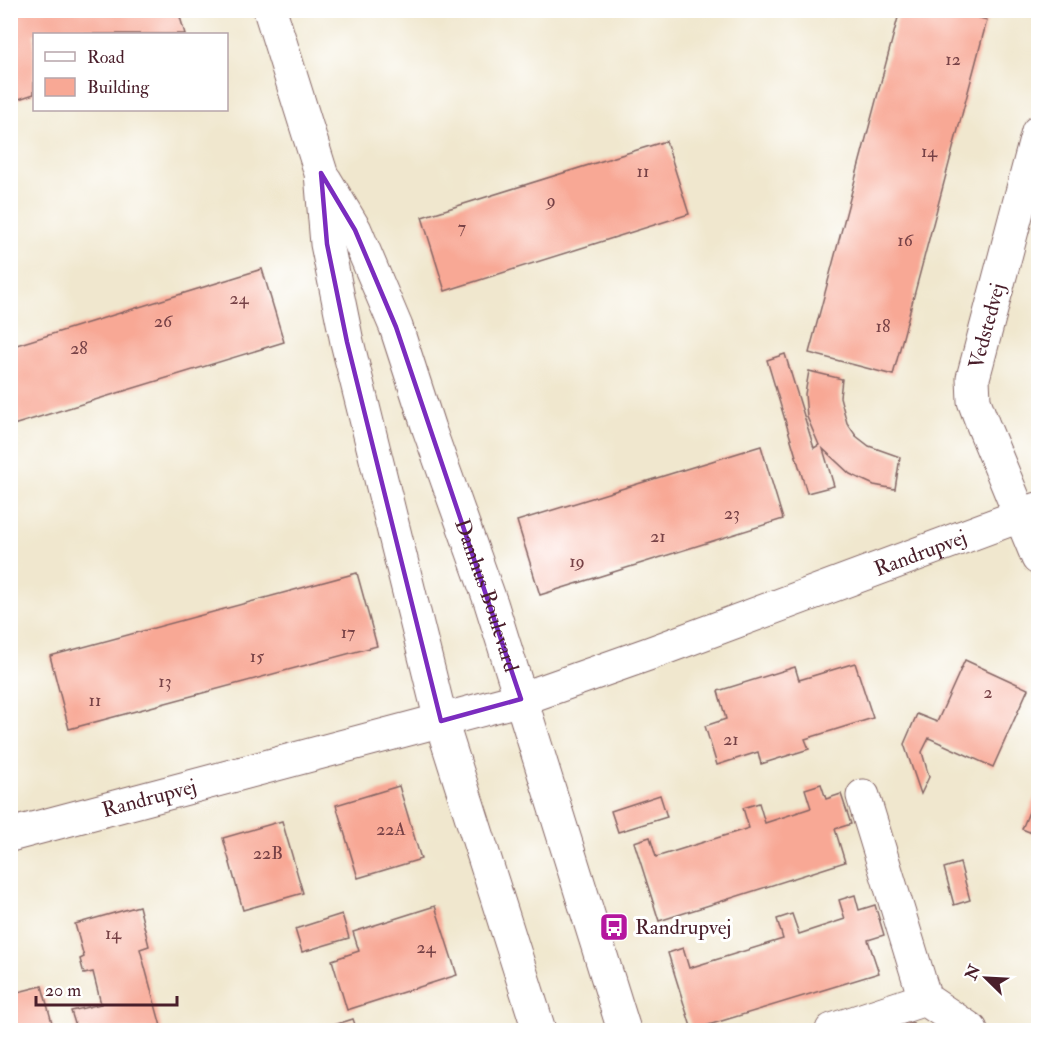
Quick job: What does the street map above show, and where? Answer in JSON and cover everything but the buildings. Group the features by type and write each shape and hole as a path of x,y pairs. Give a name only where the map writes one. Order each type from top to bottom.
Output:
{"street":[{"name":"Damhus Boulevard","path":"270,10 321,173 327,244 345,331 441,721 539,1030"},
{"name":"Vedstedvej","path":"1038,132 974,378 974,401 1029,513 1038,558"},
{"name":"Damhus Boulevard","path":"321,173 355,230 396,327 490,603 624,1030"},
{"name":"Randrupvej","path":"10,835 520,699 1029,513"},
{"path":"863,796 925,999 971,1030"},
{"path":"832,1030 925,999"}],"highlighted area":[{"path":"321,173 355,230 396,327 521,699 441,721 347,342 327,244"}],"place":[{"name":"Randrupvej","path":"614,927"}]}
